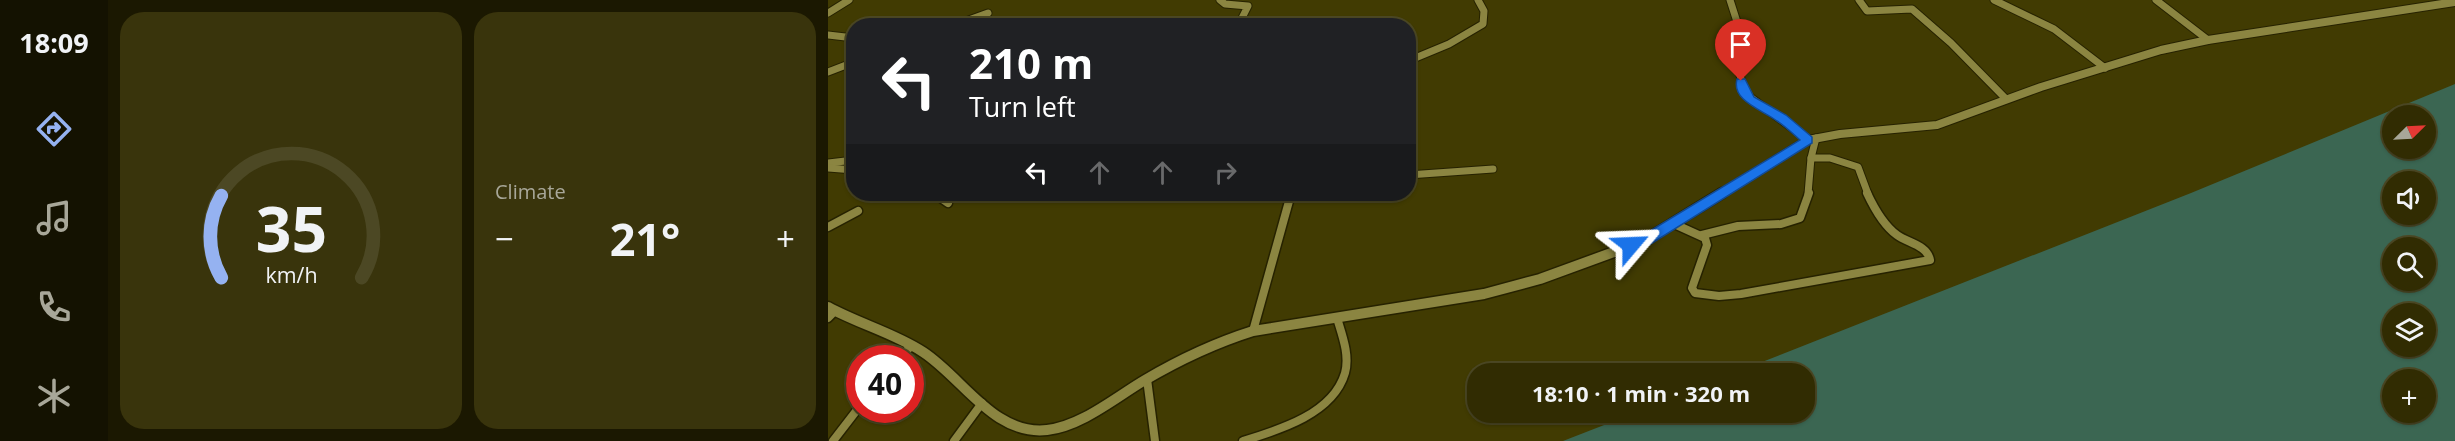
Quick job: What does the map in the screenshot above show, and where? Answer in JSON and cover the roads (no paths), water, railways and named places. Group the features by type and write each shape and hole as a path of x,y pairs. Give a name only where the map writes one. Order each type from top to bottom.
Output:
{"street":[{"path":"828,13 849,0"},
{"path":"1220,0 1225,4 1248,6 1242,18"},
{"path":"1416,58 1449,45 1483,24 1484,11 1478,0"},
{"path":"1730,0 1738,25 1736,61 1744,93 1812,139"},
{"path":"1859,0 1867,10 1912,9 2006,99"},
{"path":"1994,0 2054,29 2105,68"},
{"path":"2156,0 2208,40"},
{"path":"924,353 934,359 982,403 1012,424 1035,430 1049,430 1097,408 1213,344 1253,331 1484,294 1518,285 1644,241 1812,139 1915,129 1937,124 2006,99 2161,50 2208,40 2455,2"},
{"path":"974,18 988,13"},
{"path":"828,35 846,37"},
{"path":"828,72 846,65"},
{"path":"1672,223 1702,235 1738,226 1781,224 1800,218 1808,201 1812,139"},
{"path":"1702,235 1707,245 1692,288 1695,293 1705,295 1741,294 1930,260 1929,255 1922,248 1898,236 1884,223 1868,195 1863,175 1858,167 1830,158 1811,158"},
{"path":"828,163 846,161"},
{"path":"828,168 846,169"},
{"path":"1416,174 1493,169"},
{"path":"1253,331 1289,201"},
{"path":"828,227 858,211"},
{"path":"830,312 909,345"},
{"path":"1243,441 1295,422 1314,410 1338,387 1345,374 1346,361 1337,318"},
{"path":"1147,379 1155,441"},
{"path":"954,441 982,403"},
{"path":"833,441 847,423"}]}
